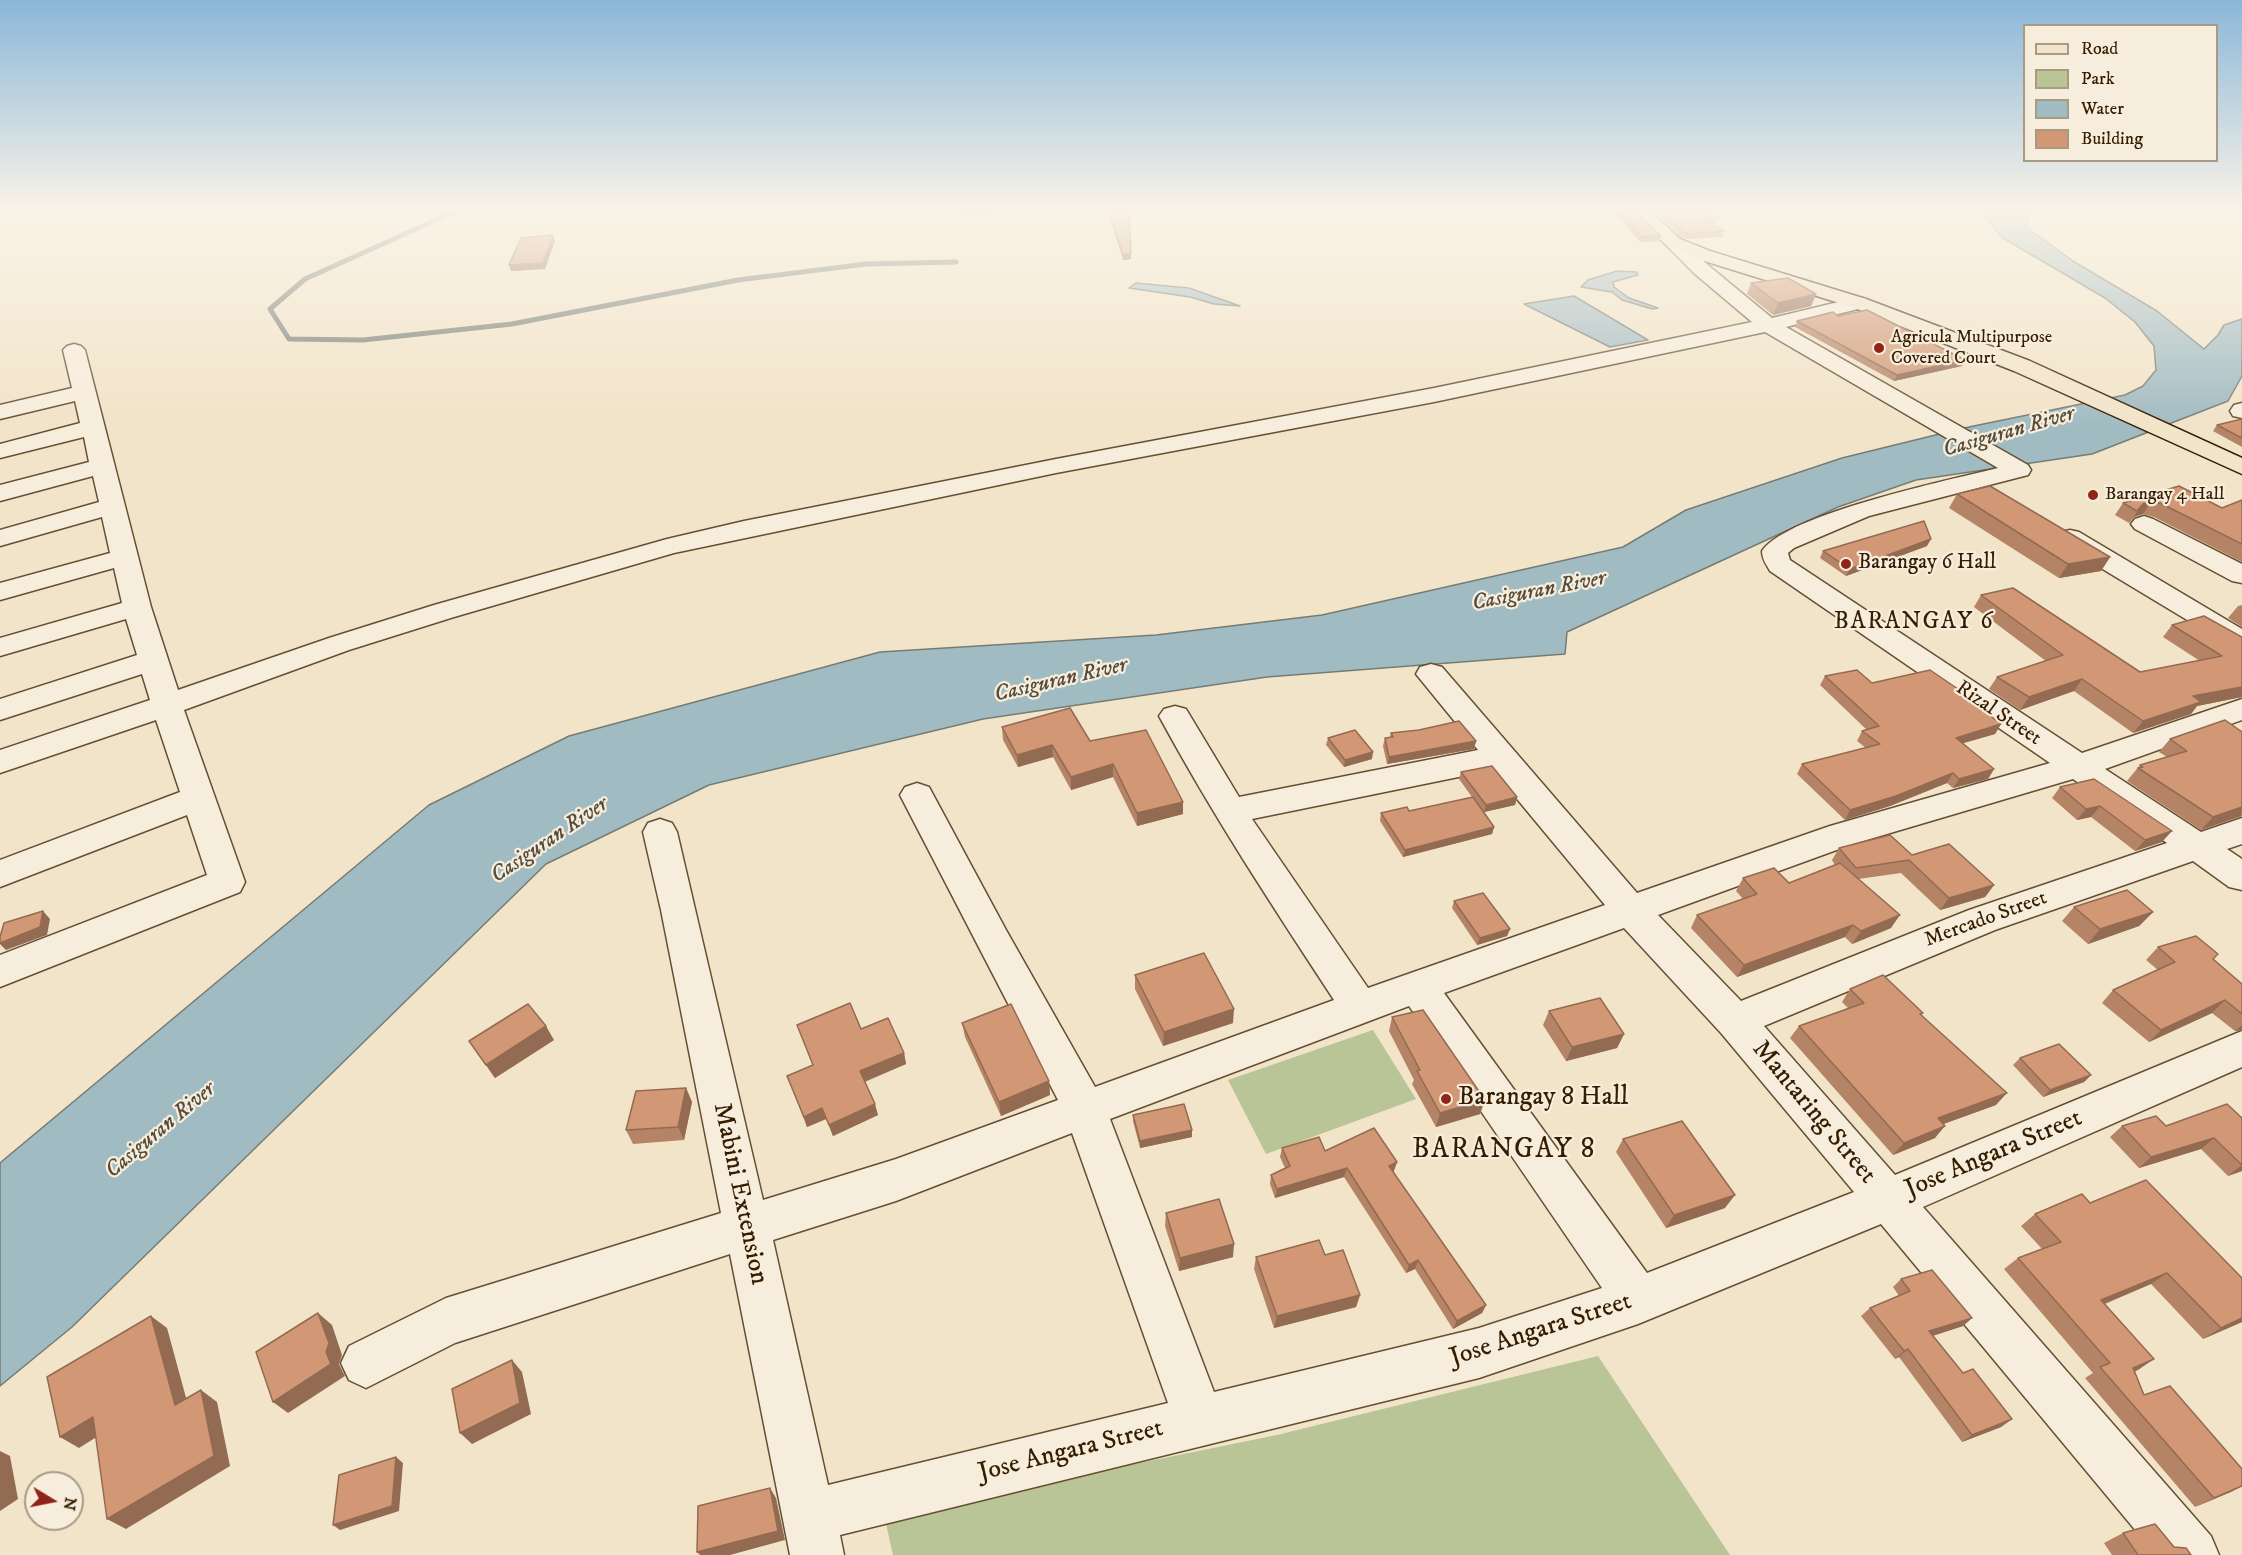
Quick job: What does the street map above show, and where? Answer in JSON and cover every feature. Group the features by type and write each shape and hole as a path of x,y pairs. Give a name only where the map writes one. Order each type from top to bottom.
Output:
{"main road":[{"path":"1793,283 1859,303 2022,366 2242,467"}],"street":[{"path":"1717,283 1768,325 2015,466 2019,471 1973,480"},
{"path":"0,762 339,644 433,614 667,547 744,529 1056,466 1445,393 1768,325 1859,303"},
{"path":"0,971 227,882 136,607 75,350"},
{"path":"0,412 85,392"},
{"path":"0,451 94,428"},
{"path":"0,493 104,466"},
{"path":"1973,480 2003,498"},
{"name":"Rizal Street","path":"1973,480 1860,512 1785,542 1775,551 1775,557 1790,573 2242,877"},
{"path":"0,538 113,506"},
{"path":"2144,524 2242,575"},
{"path":"2053,528 2242,641"},
{"path":"0,592 125,556"},
{"path":"0,647 136,607"},
{"path":"0,710 153,660"},
{"name":"Mantaring Street","path":"1431,674 1631,912 1735,1021 2192,1555"},
{"path":"366,1363 446,1322 896,1180 1360,1006 1631,912 1842,835 2076,767 2242,709"},
{"path":"1175,716 1194,752 1231,811 1360,1006"},
{"path":"1231,811 1501,757"},
{"path":"917,795 993,941 1085,1109 1199,1420"},
{"path":"0,874 198,798"},
{"name":"Mercado Street","path":"1735,1021 1982,920 2242,831"},
{"name":"Mabini Extension","path":"660,832 679,910 813,1536"},
{"path":"1417,987 1638,1300"},
{"name":"Jose Angara Street","path":"813,1536 1199,1420 1479,1353 1638,1300 1888,1200 2242,1048"}],"green space":[{"path":"1373,1030 1416,1099 1266,1154 1228,1080"},
{"path":"1598,1356 1730,1555 893,1555 884,1515 1277,1435"}],"water":[{"path":"1136,283 1189,288 1240,306 1214,304 1190,297 1129,288"},
{"path":"1585,283 1613,283 1614,287 1629,298 1658,308 1652,309 1622,300 1612,292 1581,287"},
{"name":"Casiguran River","path":"2079,283 2109,283 2157,311 2204,349 2224,325 2242,319 2242,376 2228,401 2092,454 1916,480 1838,507 1567,632 1565,654 1267,677 983,719 709,785 546,864 72,1327 0,1386 0,1163 429,805 569,736 880,652 1156,635 1322,615 1623,547 1686,510 1842,458 1964,428 2125,395 2143,386 2156,370 2154,346 2135,322 2105,298"},
{"path":"1574,296 1648,340 1610,347 1524,304"}],"building":[{"path":"1751,283 1796,283 1816,294 1778,303"},
{"name":"Agricula Multipurpose Covered Court","path":"1867,310 1965,360 1897,375 1797,321 1833,312 1838,316"},
{"path":"2242,419 2242,438 2217,425"},
{"path":"1990,486 2110,557 2068,564 1957,494"},
{"path":"2179,486 2222,508 2242,500 2242,544 2162,504 2152,501 2143,504 2137,511 2123,503"},
{"path":"1924,521 1931,539 1850,569 1823,551"},
{"path":"2013,588 2140,672 2222,656 2172,625 2204,616 2242,637 2242,687 2193,696 2201,702 2143,721 2082,679 2029,697 1997,677 2063,655 1981,595"},
{"path":"1857,670 1872,683 1930,670 1992,712 1988,714 2001,724 1956,738 1994,769 1959,779 1953,773 1896,796 1850,810 1802,764 1880,744 1862,731 1879,726 1825,676"},
{"path":"1070,708 1090,741 1146,730 1183,802 1137,813 1113,764 1071,777 1052,745 1017,755 1002,727"},
{"path":"2225,720 2242,732 2242,807 2213,817 2138,768 2143,767 2140,765 2187,751 2170,739"},
{"path":"1459,721 1476,741 1389,757 1385,738 1393,737 1391,733 1419,730"},
{"path":"1355,730 1373,752 1345,760 1328,738"},
{"path":"1492,766 1517,797 1486,805 1461,772"},
{"path":"2094,779 2172,831 2145,840 2100,806 2086,809 2060,787"},
{"path":"1473,797 1494,827 1405,850 1381,813 1407,807 1409,811"},
{"path":"1890,835 1912,855 1949,844 1994,885 1949,898 1909,860 1856,868 1839,848"},
{"path":"1840,863 1900,915 1861,931 1853,925 1744,965 1697,915 1757,894 1743,878 1774,868 1789,883"},
{"path":"2127,890 2153,912 2100,929 2074,907"},
{"path":"1483,893 1510,929 1480,938 1454,901"},
{"path":"43,911 40,927 0,943 4,923"},
{"path":"2196,936 2218,954 2213,959 2242,984 2242,1014 2225,1000 2161,1030 2113,990 2175,962 2158,947"},
{"path":"1204,953 1234,1009 1164,1032 1135,975"},
{"path":"1883,975 1923,1013 1920,1014 2007,1093 1938,1118 1945,1126 1904,1143 1799,1026 1864,1003 1850,989"},
{"path":"1600,998 1624,1034 1572,1047 1549,1011"},
{"path":"850,1003 861,1029 888,1018 904,1053 860,1071 875,1104 829,1125 822,1108 804,1117 787,1076 813,1065 797,1025"},
{"path":"528,1004 546,1026 486,1065 469,1041"},
{"path":"1011,1004 1049,1081 999,1102 962,1023"},
{"path":"1423,1010 1485,1100 1440,1113 1392,1017"},
{"path":"2059,1044 2091,1075 2050,1090 2020,1058"},
{"path":"686,1088 678,1127 626,1130 636,1091"},
{"path":"1184,1104 1192,1130 1140,1141 1133,1115"},
{"path":"2227,1104 2242,1118 2242,1165 2214,1138 2151,1157 2122,1126 2156,1116 2166,1126"},
{"path":"1682,1121 1735,1195 1674,1215 1623,1139"},
{"path":"1374,1128 1397,1162 1389,1166 1486,1305 1457,1321 1418,1260 1409,1265 1347,1168 1277,1189 1271,1175 1290,1166 1282,1148 1319,1137 1325,1151"},
{"path":"2146,1180 2242,1278 2242,1318 2221,1328 2167,1273 2101,1300 2154,1359 2133,1368 2144,1395 2170,1386 2242,1469 2242,1486 2214,1498 2100,1367 2110,1363 2018,1258 2061,1242 2035,1214 2082,1194 2090,1203"},
{"path":"1219,1199 1234,1244 1180,1258 1166,1213"},
{"path":"1319,1240 1325,1255 1343,1250 1360,1295 1277,1316 1256,1257"},
{"path":"1932,1270 1972,1318 1929,1331 1963,1373 1973,1369 2012,1419 1972,1435 1908,1349 1904,1351 1870,1308 1910,1291 1901,1279"},
{"path":"318,1313 329,1343 326,1352 331,1364 273,1402 256,1352"},
{"path":"151,1316 175,1405 201,1390 214,1456 107,1519 93,1417 60,1437 47,1377"},
{"path":"512,1360 520,1403 460,1433 452,1389"},
{"path":"396,1457 392,1506 333,1525 339,1475"},
{"path":"770,1488 778,1531 697,1552 698,1506"},
{"path":"2155,1524 2174,1547 2186,1548 2191,1555 2138,1555 2123,1533"}],"waterway":[{"path":"301,283 270,309 289,339 363,340 512,324 725,283"}],"place":[{"name":"Agricula Multipurpose Covered Court","path":"1879,348"},
{"name":"Barangay 4 Hall","path":"2093,495"},
{"name":"Barangay 6 Hall","path":"1846,564"},
{"name":"Barangay 8 Hall","path":"1446,1099"}],"district":[{"name":"BARANGAY 6","path":"1914,623"},
{"name":"BARANGAY 8","path":"1504,1151"}]}
